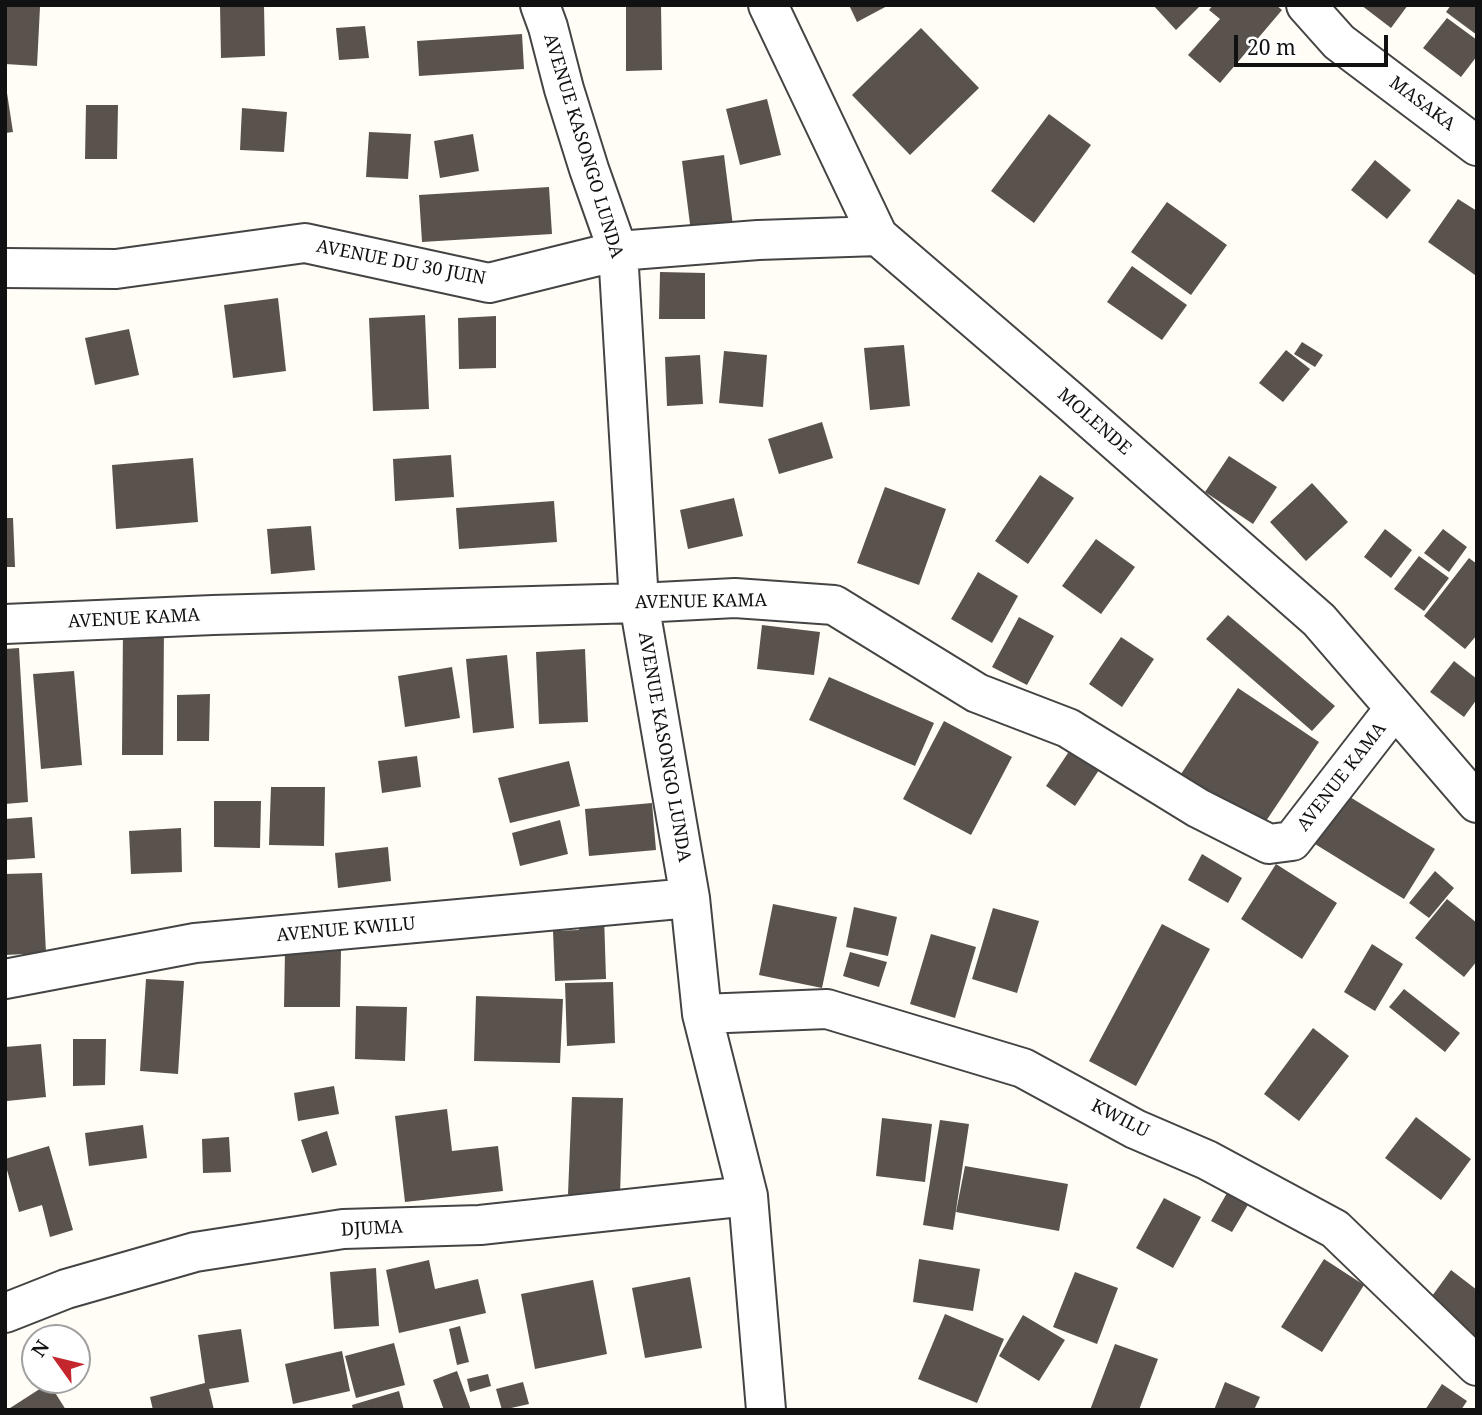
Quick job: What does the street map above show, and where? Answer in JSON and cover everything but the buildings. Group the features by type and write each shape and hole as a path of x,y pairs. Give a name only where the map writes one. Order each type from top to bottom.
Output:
{"street":[{"name":"AVENUE KASONGO LUNDA","path":"540,5 589,169 618,251 639,603 690,898 702,1014 748,1196 766,1410"},
{"name":"MOLENDE","path":"768,5 878,236 1319,620 1477,803"},
{"name":"MASAKA","path":"1306,5 1339,41 1477,146"},
{"name":"AVENUE DU 30 JUIN","path":"5,268 116,269 305,243 489,283 618,251 758,240 878,236"},
{"name":"AVENUE KAMA","path":"5,624 734,598 834,606 977,694 1068,728 1198,808 1269,844 1292,841 1395,708"},
{"name":"AVENUE KWILU","path":"5,979 195,943 690,898"},
{"name":"KWILU","path":"702,1014 827,1009 1023,1068 1135,1129 1207,1160 1335,1229 1477,1366"},
{"name":"DJUMA","path":"5,1313 66,1289 195,1252 343,1229 480,1225 748,1196"}]}
